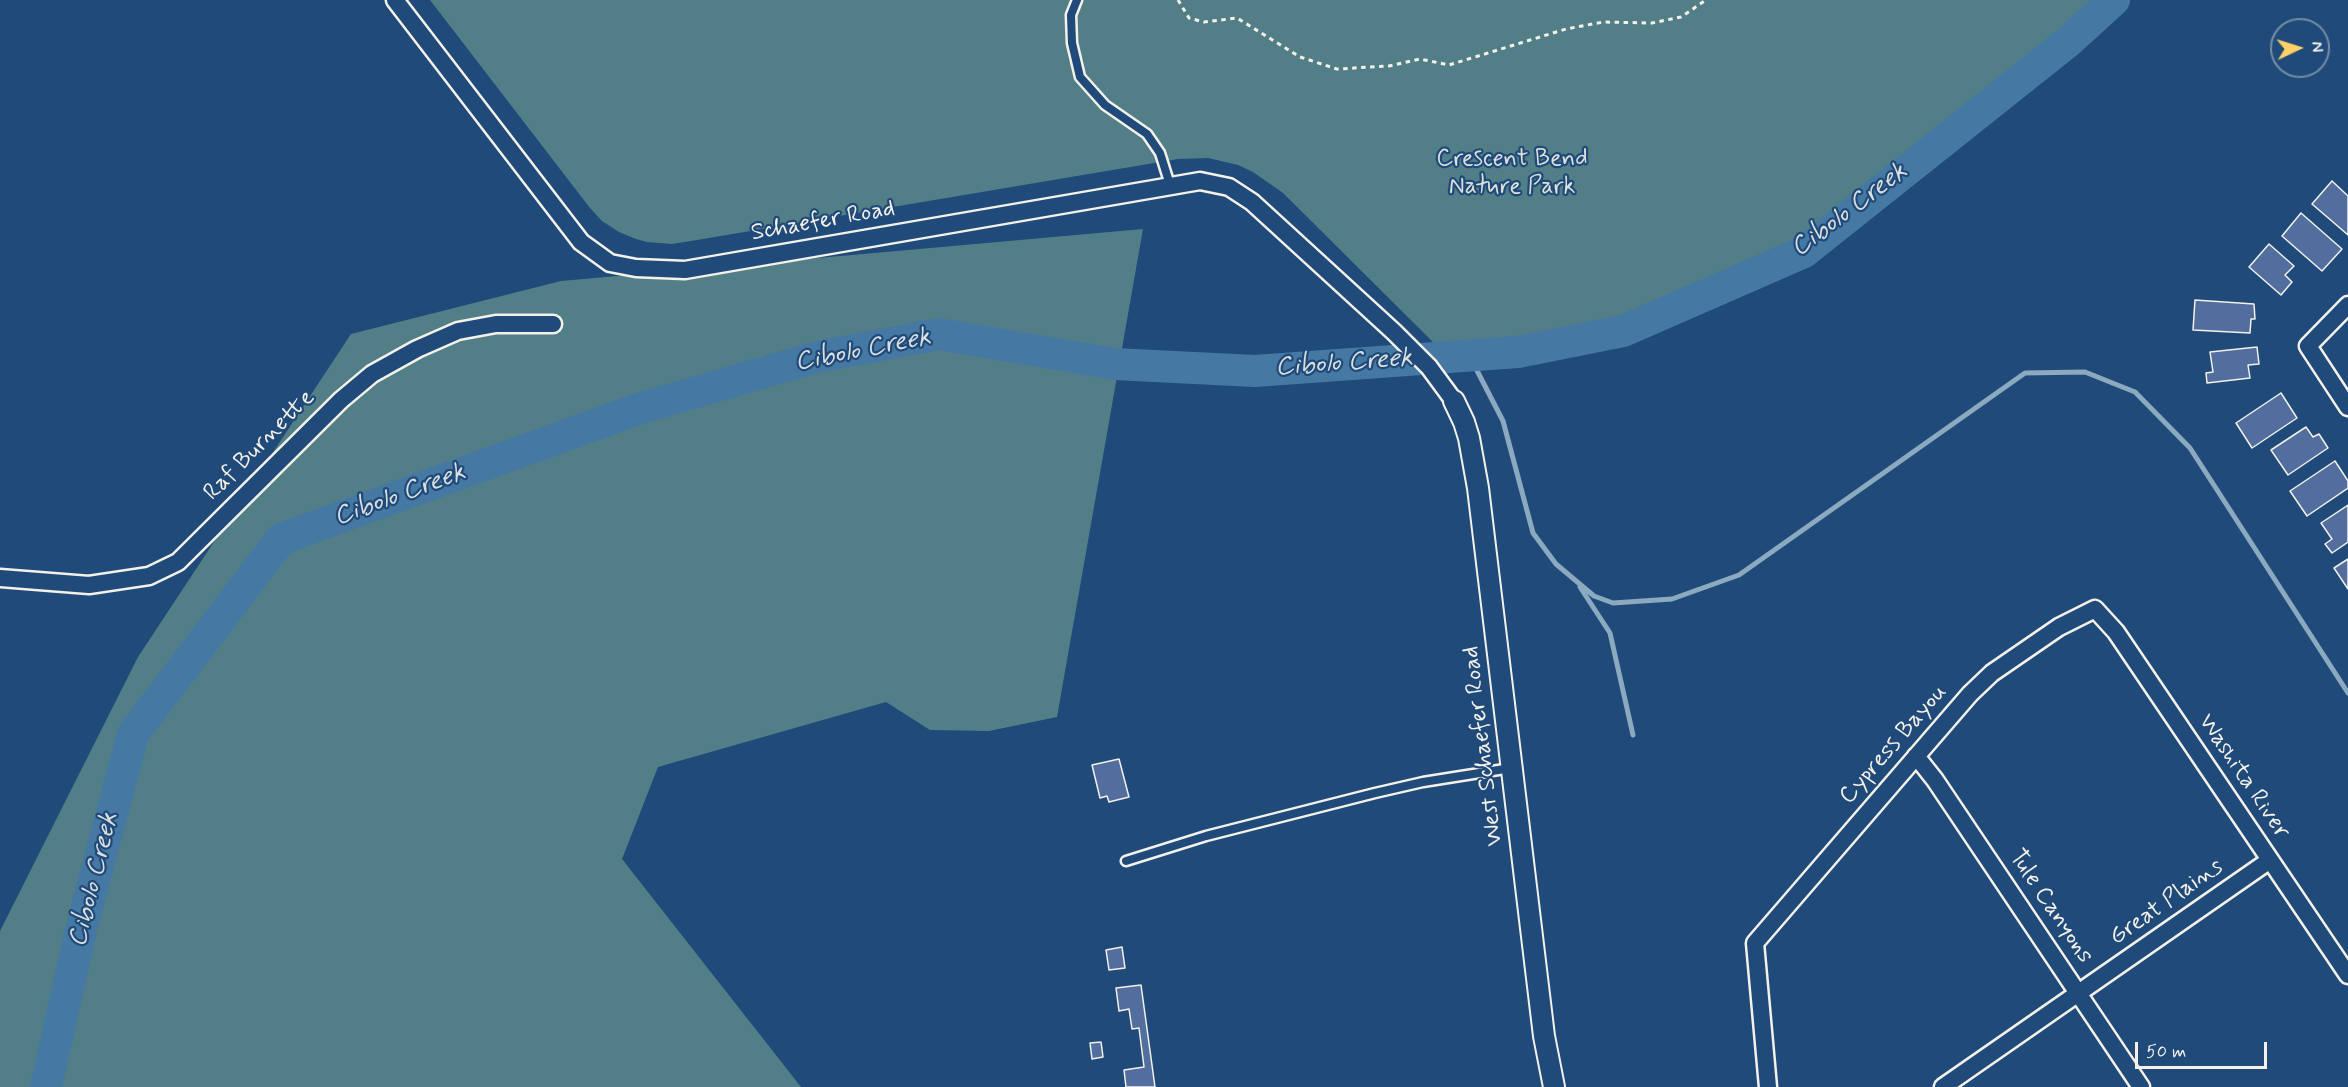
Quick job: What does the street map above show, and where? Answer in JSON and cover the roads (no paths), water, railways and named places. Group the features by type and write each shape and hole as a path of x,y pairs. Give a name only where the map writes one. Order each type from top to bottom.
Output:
{"street":[{"name":"Schaefer Road","path":"395,0 580,242 610,263 636,268 685,270 1200,181 1228,187 1252,202 1430,367 1454,401"},
{"path":"2348,304 2308,346 2348,407"},
{"name":"Raf Burnette","path":"0,578 89,585 149,576 178,562 341,400 372,374 417,349 458,331 496,324 553,324"},
{"name":"West Schaefer Road","path":"1454,401 1464,422 1473,455 1544,1036 1554,1087"},
{"name":"Cypress Bayou","path":"1768,1087 1755,943 1970,694 1992,673 2059,627 2095,609"},
{"name":"Washita River","path":"2095,609 2116,632 2348,975"},
{"name":"Tule Canyons","path":"1916,756 1935,780 2142,1087"},
{"name":"Great Plains","path":"1943,1087 2270,860"}],"lane":[{"path":"1077,0 1071,15 1072,43 1080,77 1105,105 1147,134 1160,153 1170,188"},
{"path":"1126,861 1206,836 1375,793 1423,782 1512,768"}],"waterway":[{"name":"Cibolo Creek","path":"46,1087 81,930 133,734 281,539 638,409 817,357 939,334 1114,364 1255,371 1518,352 1623,331 1804,252 2069,41 2114,0"},
{"path":"1469,355 1503,421 1533,533 1556,564 1594,596 1613,603 1672,599 1739,575 2025,373 2085,372 2135,392 2190,448 2348,693"},
{"path":"1580,587 1610,633 1633,735"}],"park label":[{"name":"Crescent Bend Nature Park","path":"1512,174"}]}
